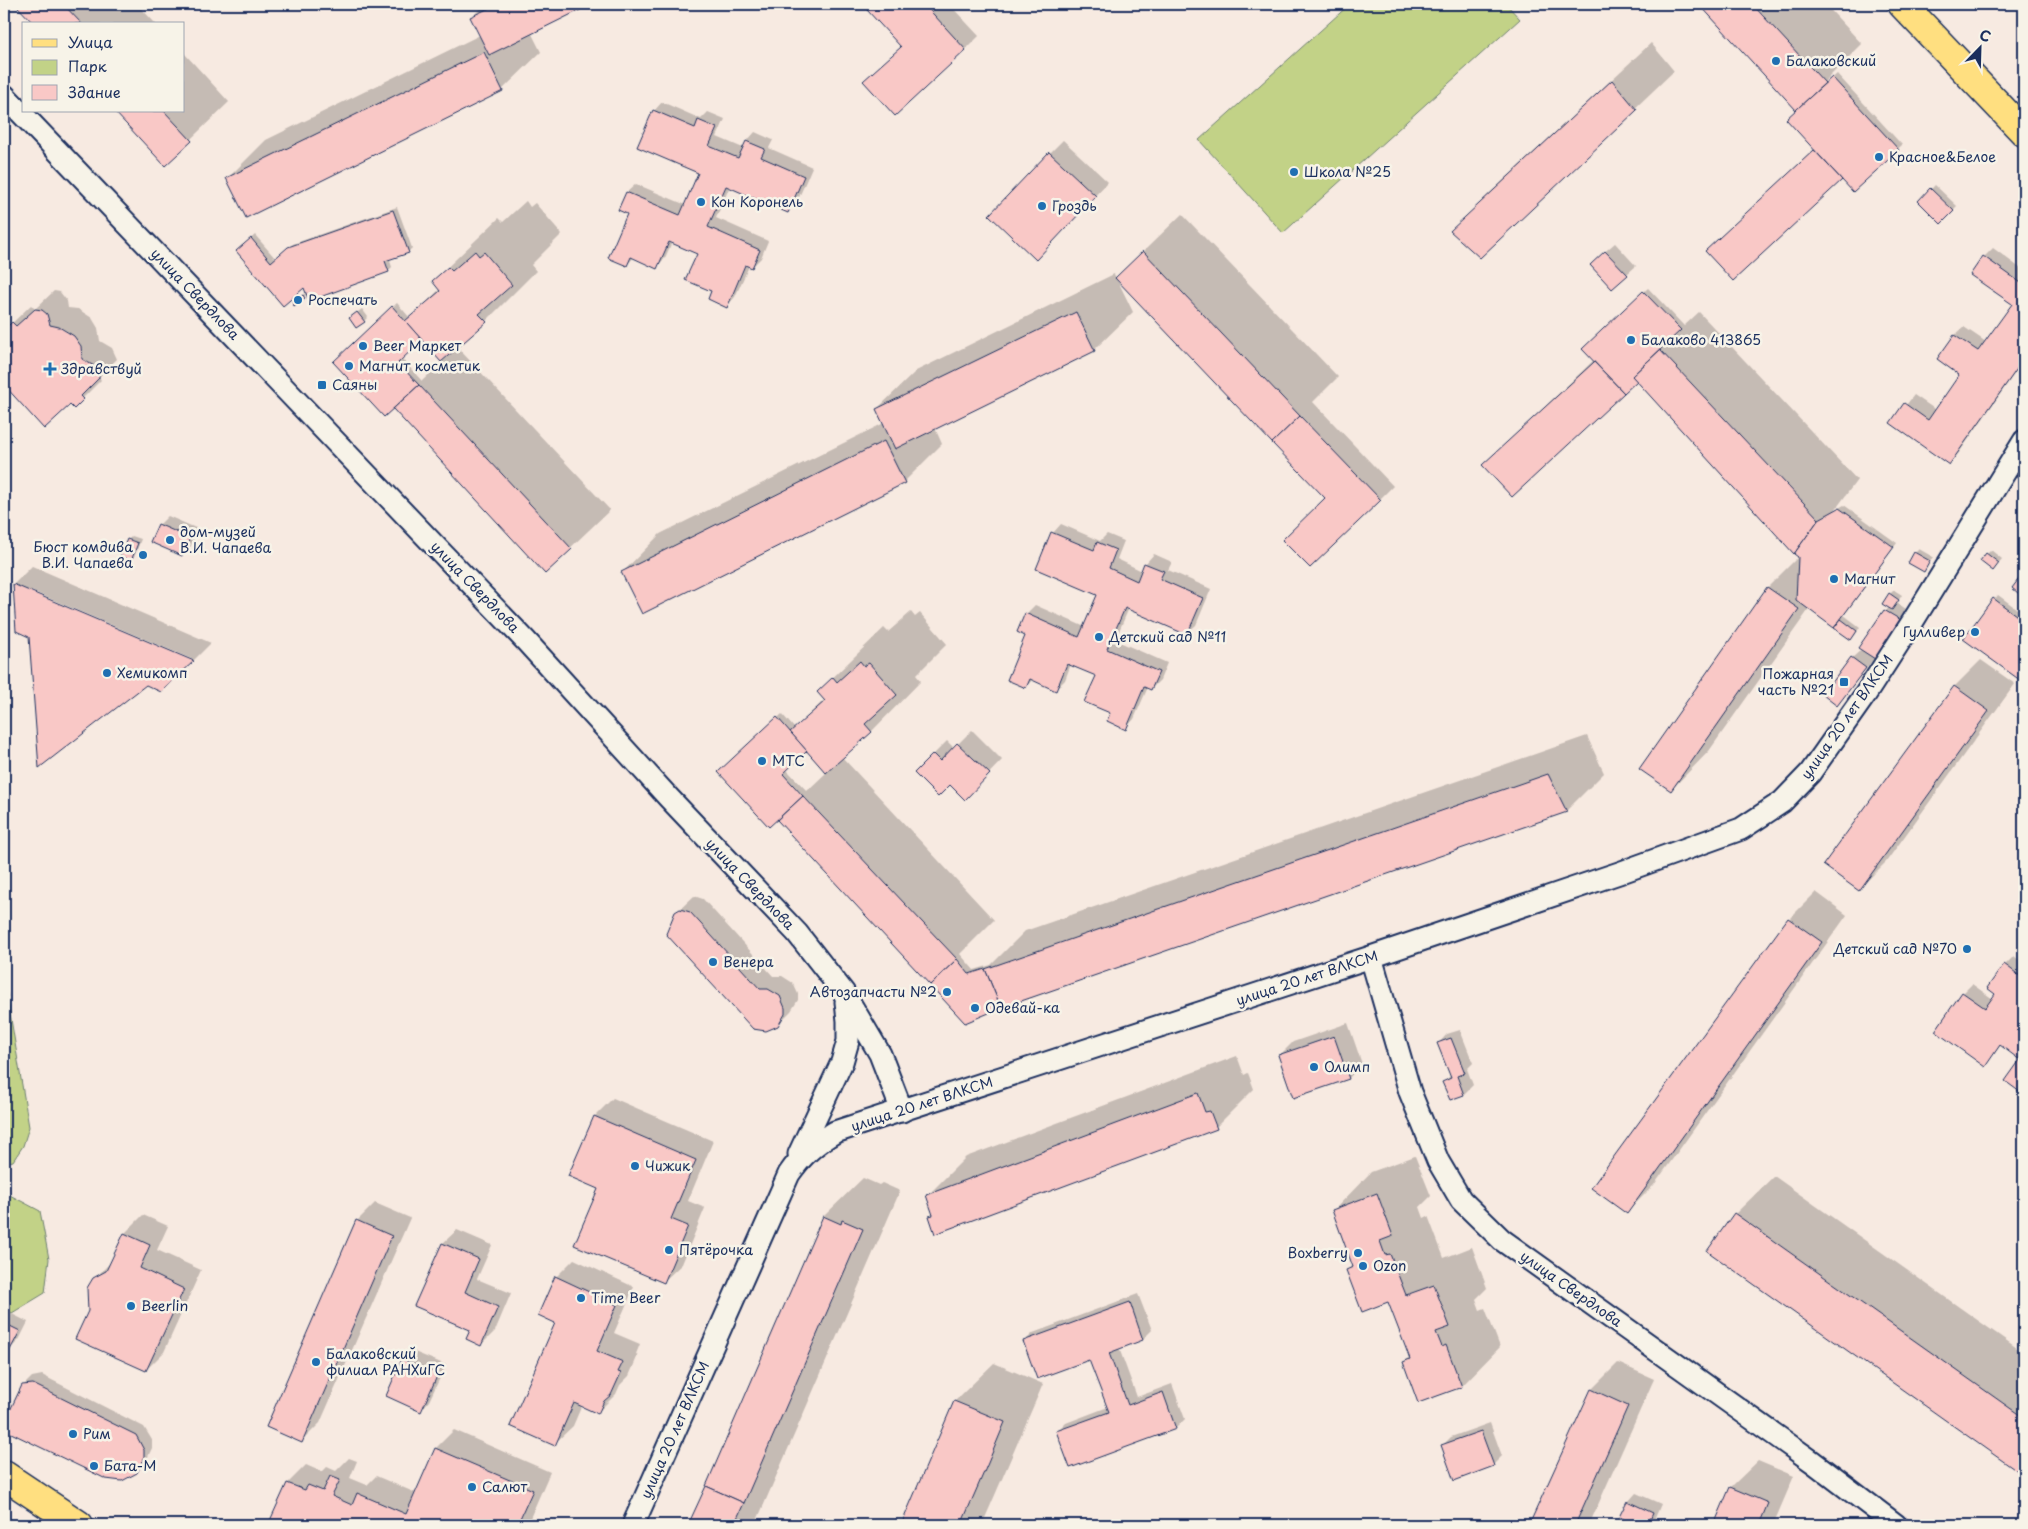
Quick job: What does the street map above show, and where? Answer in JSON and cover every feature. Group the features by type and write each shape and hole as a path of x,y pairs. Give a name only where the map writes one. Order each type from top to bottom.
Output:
{"main road":[{"path":"1902,4 2024,132"},
{"path":"4,1475 79,1525"}],"street":[{"name":"улица Свердлова","path":"4,95 526,640 669,798 797,933 844,993 880,1054 902,1111"},
{"name":"улица 20 лет ВЛКСМ","path":"633,1525 789,1174 802,1156 815,1143 835,1132 1371,957 1619,873 1741,829 1782,802 1810,773 1865,695 2024,441"},
{"name":"улица Свердлова","path":"1371,957 1410,1092 1438,1161 1461,1200 1502,1240 1813,1462 1896,1525"},
{"path":"789,1174 842,1062 848,1041 844,993"}],"green space":[{"path":"1350,4 1506,4 1520,19 1283,233 1199,140"},
{"path":"4,977 29,1127 23,1146 13,1161 4,1163"},
{"path":"4,1192 40,1211 49,1259 45,1293 12,1313 4,1310"}],"building":[{"path":"15,4 63,4 80,22 32,22"},
{"path":"498,4 592,4 489,55 470,17"},
{"path":"861,4 875,4 867,10"},
{"path":"875,4 924,4 966,50 895,116 863,81 901,47 867,10"},
{"path":"1699,4 1752,4 1825,83 1796,110"},
{"path":"484,52 503,91 246,218 226,178"},
{"path":"1832,77 1899,150 1853,192 1786,119"},
{"path":"1612,80 1637,110 1480,258 1450,231"},
{"path":"653,110 695,128 698,120 717,128 709,146 738,158 746,141 765,149 761,157 804,176 788,213 726,186 708,227 760,250 752,268 745,265 727,308 708,299 711,291 685,280 697,254 669,242 657,269 631,257 627,266 608,258 627,214 618,210 626,192 680,215 698,173 637,147"},
{"path":"115,112 165,112 192,141 165,166"},
{"path":"1814,150 1842,180 1733,281 1705,251"},
{"name":"Гроздь","path":"1049,152 1096,196 1036,260 989,215"},
{"path":"1930,188 1954,211 1941,224 1918,201"},
{"path":"393,210 409,253 385,261 389,272 309,301 304,288 283,306 236,251 251,238 271,262 288,247"},
{"path":"475,251 479,256 484,252 512,285 479,314 487,322 441,362 405,321 440,291 432,281 448,267 452,271"},
{"path":"1143,251 1300,416 1272,443 1115,278"},
{"path":"1605,251 1628,275 1612,289 1590,265"},
{"path":"1983,256 2024,285 2024,359 1949,465 1890,423 1904,403 1928,420 1959,375 1937,359 1954,335 1978,351 2012,304 1970,275"},
{"name":"Балаково 413865","path":"1643,291 1681,330 1632,376 1637,381 1624,393 1582,349"},
{"name":"Роспечать","path":"303,295 305,298 294,306 292,302"},
{"path":"392,306 422,340 398,363 419,385 384,417 333,362"},
{"name":"Здравствуй","path":"35,309 42,310 47,314 50,325 59,327 74,336 81,346 82,359 94,366 99,372 99,378 81,396 84,399 74,409 70,405 44,429 4,385 4,337 6,335 4,330 12,322 16,326"},
{"path":"357,312 365,322 356,328 349,318"},
{"path":"1076,312 1095,351 895,449 876,409"},
{"path":"1660,350 1819,519 1794,554 1632,376"},
{"path":"1594,362 1624,393 1512,497 1482,465"},
{"path":"419,385 572,549 545,574 393,409"},
{"path":"1300,416 1381,500 1310,568 1282,540 1325,498 1272,443"},
{"path":"884,441 905,483 642,614 621,572"},
{"name":"Магнит","path":"1839,508 1894,547 1834,628 1796,600 1798,557 1794,554 1819,519"},
{"name":"дом-музей В.И. Чапаева","path":"158,524 190,538 182,556 150,542"},
{"path":"1051,532 1094,550 1097,542 1116,550 1109,568 1137,581 1144,563 1164,571 1160,579 1203,598 1187,635 1125,608 1107,649 1159,672 1151,690 1144,687 1126,730 1107,721 1110,713 1084,702 1096,676 1067,664 1056,691 1030,679 1026,688 1007,680 1025,636 1017,632 1025,613 1079,637 1097,595 1036,569"},
{"path":"127,539 138,543 131,561 120,556"},
{"path":"1914,552 1930,561 1924,572 1908,563"},
{"path":"1986,553 1999,563 1993,571 1980,561"},
{"path":"2024,572 2024,598 2012,588"},
{"name":"Хемикомп","path":"13,584 194,661 161,692 146,685 39,768 29,637 16,631"},
{"path":"1767,587 1799,609 1671,791 1639,769"},
{"path":"1889,593 1899,600 1892,610 1882,604"},
{"path":"1993,598 2024,621 2024,683 1963,639"},
{"path":"1884,610 1901,620 1875,659 1858,648"},
{"path":"1841,619 1857,631 1851,640 1834,628"},
{"path":"1851,657 1866,668 1837,706 1823,695"},
{"path":"860,661 864,666 869,663 897,695 865,724 872,732 826,773 790,732 825,701 817,692 833,677 837,682"},
{"path":"1954,686 1989,711 1859,891 1823,865"},
{"name":"МТС","path":"777,717 807,751 783,774 803,796 769,827 718,772"},
{"path":"957,743 990,774 965,800 950,785 938,797 914,773 933,754 940,761"},
{"path":"1548,774 1567,812 1001,1008 985,969"},
{"path":"803,796 957,959 930,985 777,820"},
{"name":"Венера","path":"680,909 690,912 760,989 768,989 780,996 785,1008 785,1014 778,1026 766,1031 753,1029 666,934 675,912"},
{"path":"1788,918 1822,942 1627,1214 1591,1188"},
{"path":"957,959 969,974 985,969 1001,1008 965,1023 930,985"},
{"path":"2004,964 2024,979 2024,1095 2005,1081 2020,1060 2000,1045 1985,1067 1935,1031 1962,992 1985,1008 1995,994 1987,988"},
{"name":"Олимп","path":"1334,1036 1349,1079 1293,1098 1278,1055"},
{"path":"1451,1038 1465,1073 1457,1076 1464,1095 1450,1100 1442,1082 1451,1078 1437,1043"},
{"path":"1198,1093 1205,1112 1210,1111 1217,1129 935,1234 929,1216 933,1215 926,1195"},
{"path":"594,1116 696,1160 671,1219 688,1226 664,1283 574,1245 598,1189 568,1176"},
{"path":"1377,1193 1393,1236 1380,1241 1385,1255 1390,1254 1406,1295 1434,1285 1450,1327 1436,1332 1442,1347 1446,1345 1462,1387 1418,1403 1403,1362 1410,1359 1388,1302 1362,1312 1346,1270 1353,1267 1332,1210"},
{"path":"1734,1213 2024,1418 2024,1476 1707,1251"},
{"path":"823,1216 841,1224 842,1220 863,1229 744,1503 706,1486"},
{"path":"356,1220 392,1236 302,1443 266,1427"},
{"name":"Beerlin","path":"124,1233 150,1245 140,1268 184,1289 146,1371 75,1339 88,1311 87,1288 93,1278 106,1271"},
{"path":"442,1243 479,1259 465,1292 498,1307 481,1346 466,1339 470,1330 414,1306"},
{"path":"555,1276 617,1305 597,1351 623,1362 618,1372 621,1373 611,1395 604,1401 598,1414 574,1403 555,1446 510,1426 555,1323 538,1315"},
{"path":"1130,1302 1143,1340 1109,1353 1128,1405 1163,1392 1176,1429 1070,1468 1056,1431 1109,1412 1089,1360 1037,1379 1023,1341"},
{"path":"4,1323 20,1331 10,1350 4,1347"},
{"path":"402,1359 438,1374 421,1412 386,1396"},
{"name":"Рим","path":"33,1384 136,1435 144,1450 144,1458 137,1473 122,1481 106,1479 9,1432 5,1421 22,1385"},
{"path":"1591,1389 1628,1406 1575,1525 1529,1525"},
{"path":"954,1401 1005,1422 988,1463 961,1525 901,1525"},
{"path":"1481,1431 1494,1466 1454,1481 1441,1445"},
{"name":"Салют","path":"435,1448 533,1490 517,1525 268,1525 287,1483 305,1490 308,1485 323,1491 330,1476 340,1480 332,1496 352,1505 357,1493 406,1514"},
{"path":"706,1486 744,1503 734,1525 688,1525"},
{"path":"1730,1487 1768,1503 1759,1525 1714,1525"},
{"path":"1627,1501 1653,1513 1648,1525 1638,1525 1619,1517"}],"place":[{"name":"Балаковский","path":"1776,61"},
{"name":"Красное&Белое","path":"1879,157"},
{"name":"Школа №25","path":"1294,172"},
{"name":"Кон Коронель","path":"701,202"},
{"name":"Гроздь","path":"1042,206"},
{"name":"Роспечать","path":"298,300"},
{"name":"Балаково 413865","path":"1631,340"},
{"name":"Beer Маркет","path":"363,346"},
{"name":"Магнит косметик","path":"349,366"},
{"name":"Здравствуй","path":"50,369"},
{"name":"Саяны","path":"322,385"},
{"name":"дом-музей В.И. Чапаева","path":"170,540"},
{"name":"Бюст комдива В.И. Чапаева","path":"143,555"},
{"name":"Магнит","path":"1834,579"},
{"name":"Гулливер","path":"1975,632"},
{"name":"Детский сад №11","path":"1099,637"},
{"name":"Хемикомп","path":"107,673"},
{"name":"Пожарная часть №21","path":"1844,682"},
{"name":"МТС","path":"762,761"},
{"name":"Детский сад №70","path":"1967,949"},
{"name":"Венера","path":"713,962"},
{"name":"Автозапчасти №2","path":"947,992"},
{"name":"Одевай-ка","path":"975,1008"},
{"name":"Олимп","path":"1314,1067"},
{"name":"Чижик","path":"635,1166"},
{"name":"Пятёрочка","path":"669,1250"},
{"name":"Boxberry","path":"1358,1253"},
{"name":"Ozon","path":"1363,1266"},
{"name":"Time Beer","path":"581,1298"},
{"name":"Beerlin","path":"131,1306"},
{"name":"Балаковский филиал РАНХиГС","path":"316,1362"},
{"name":"Рим","path":"73,1434"},
{"name":"Бата-М","path":"94,1466"},
{"name":"Салют","path":"472,1487"}]}
